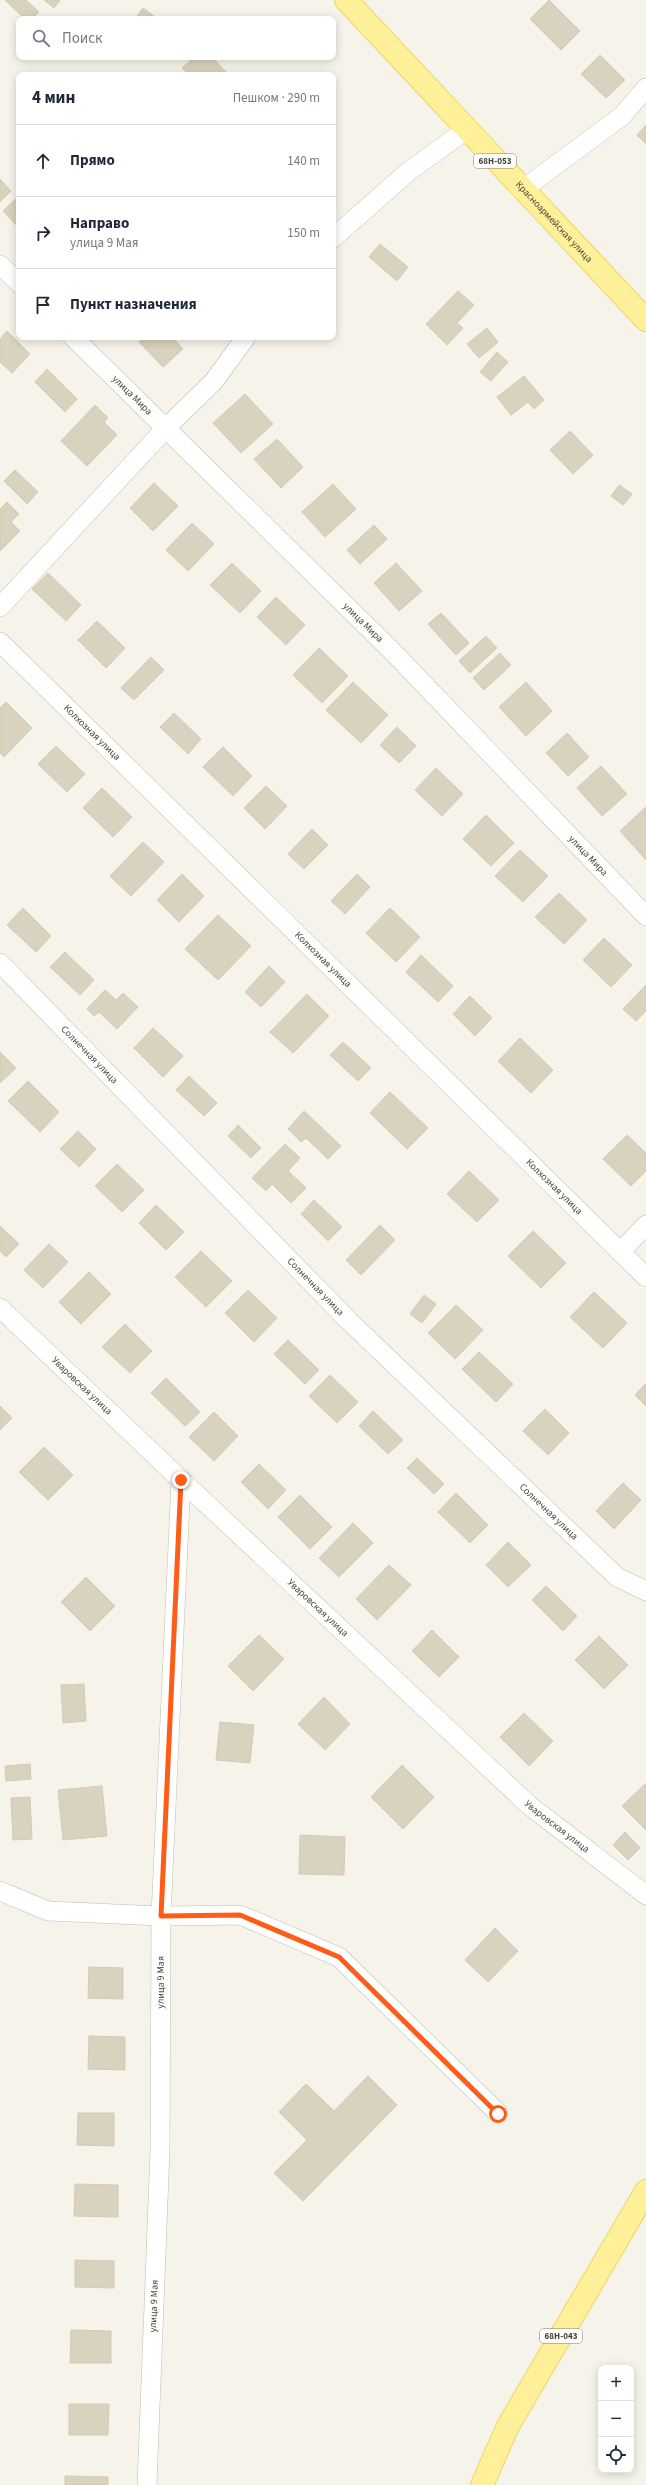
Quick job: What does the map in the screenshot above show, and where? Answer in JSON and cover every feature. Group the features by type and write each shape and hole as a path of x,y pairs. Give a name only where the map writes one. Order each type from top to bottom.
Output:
{"main road":[{"name":"Красноармейская улица","path":"346,0 522,190 646,320"},
{"name":"68Н-043","path":"482,2485 508,2426 639,2213 646,2191"}],"street":[{"path":"522,190 622,116 646,88"},
{"path":"336,235 409,171 466,130"},
{"path":"0,265 16,280"},
{"name":"улица Мира","path":"76,340 393,652 646,916"},
{"path":"0,607 166,428 214,381 244,340"},
{"name":"Колхозная улица","path":"0,642 646,1277"},
{"name":"Солнечная улица","path":"0,964 349,1321 617,1577 646,1591"},
{"path":"620,1252 646,1225"},
{"name":"Уваровская улица","path":"0,1308 181,1480 530,1806 646,1895"},
{"name":"улица 9 Мая","path":"147,2485 160,2150 161,1916 181,1480"},
{"path":"0,1891 48,1911 161,1916 240,1915 339,1957 498,2114"}],"building":[{"path":"5,0 26,0 39,12 35,16 22,16"},
{"path":"44,0 60,0 54,8"},
{"path":"549,0 580,31 561,50 530,19"},
{"path":"143,8 154,16 137,16"},
{"path":"600,55 625,80 606,98 581,74"},
{"path":"191,60 215,60 226,72 186,72 182,68"},
{"path":"646,125 646,144 637,135"},
{"path":"0,179 11,191 0,202"},
{"path":"16,199 16,225 3,211"},
{"path":"380,244 408,267 397,281 369,257"},
{"path":"458,291 474,305 457,323 463,328 447,345 426,324"},
{"path":"487,328 498,342 479,358 467,344"},
{"path":"7,331 30,354 12,373 0,362 0,339"},
{"path":"141,340 175,340 183,349 163,367 139,342"},
{"path":"497,352 508,362 491,381 480,372"},
{"path":"47,369 77,399 65,412 35,382"},
{"path":"524,376 544,400 534,409 528,402 511,415 497,397"},
{"path":"245,394 273,424 241,453 213,423"},
{"path":"95,405 108,418 104,422 117,435 87,466 61,441"},
{"path":"570,431 593,455 573,474 550,450"},
{"path":"277,439 303,467 281,488 254,459"},
{"path":"15,470 38,492 27,504 4,481"},
{"path":"154,483 178,506 153,531 130,508"},
{"path":"333,484 356,509 325,537 302,512"},
{"path":"619,485 632,494 623,505 611,496"},
{"path":"7,502 19,514 11,522 20,531 0,551 0,509"},
{"path":"192,523 214,544 188,571 166,550"},
{"path":"374,525 387,539 360,564 347,550"},
{"path":"232,563 261,591 240,613 210,585"},
{"path":"396,563 422,591 399,611 374,583"},
{"path":"48,573 81,605 66,621 32,589"},
{"path":"276,597 305,625 286,645 257,617"},
{"path":"441,613 469,643 456,655 428,624"},
{"path":"97,621 125,648 106,668 78,640"},
{"path":"486,636 497,648 470,673 459,661"},
{"path":"319,648 348,676 322,703 293,675"},
{"path":"500,653 511,665 484,690 473,678"},
{"path":"151,657 164,670 134,700 121,688"},
{"path":"353,682 388,715 361,743 326,710"},
{"path":"526,682 552,711 526,736 499,707"},
{"path":"6,702 32,728 4,757 0,753 0,708"},
{"path":"174,713 201,739 188,754 160,727"},
{"path":"397,727 416,746 399,763 380,745"},
{"path":"567,733 589,757 568,776 546,753"},
{"path":"56,746 85,774 67,792 38,764"},
{"path":"223,747 252,776 233,796 203,767"},
{"path":"601,766 627,794 602,816 577,788"},
{"path":"436,768 463,794 442,816 415,790"},
{"path":"266,786 287,806 265,829 244,808"},
{"path":"102,788 132,817 113,837 83,808"},
{"path":"646,807 646,860 620,831"},
{"path":"486,815 514,843 491,866 463,839"},
{"path":"312,829 328,845 304,869 288,854"},
{"path":"143,842 164,862 131,896 110,876"},
{"path":"520,850 548,876 523,902 495,876"},
{"path":"182,874 204,896 179,922 157,900"},
{"path":"357,874 370,887 345,914 331,901"},
{"path":"559,893 587,920 564,944 535,917"},
{"path":"23,908 51,936 36,952 7,925"},
{"path":"390,908 420,937 396,962 366,933"},
{"path":"218,915 251,946 218,980 185,949"},
{"path":"604,938 632,965 611,987 583,960"},
{"path":"65,952 94,980 80,995 50,967"},
{"path":"421,955 453,986 438,1002 406,972"},
{"path":"269,966 285,982 261,1007 245,992"},
{"path":"646,985 646,1011 636,1021 623,1009"},
{"path":"105,990 116,1000 123,993 138,1007 117,1029 99,1012 94,1016 87,1009"},
{"path":"307,994 329,1016 293,1053 270,1032"},
{"path":"470,996 492,1018 475,1036 453,1014"},
{"path":"153,1028 183,1056 163,1077 134,1048"},
{"path":"520,1038 553,1070 531,1093 498,1061"},
{"path":"343,1042 371,1068 358,1081 330,1055"},
{"path":"0,1052 16,1068 0,1083"},
{"path":"189,1076 217,1103 204,1116 176,1090"},
{"path":"28,1081 59,1112 40,1132 8,1101"},
{"path":"390,1092 428,1128 407,1149 370,1113"},
{"path":"304,1111 341,1146 328,1159 306,1138 301,1142 288,1129"},
{"path":"238,1125 261,1148 251,1158 228,1136"},
{"path":"78,1131 96,1149 79,1167 60,1149"},
{"path":"627,1135 646,1153 646,1171 631,1186 603,1159"},
{"path":"285,1144 300,1158 288,1171 306,1188 291,1203 272,1184 266,1191 252,1178"},
{"path":"117,1164 144,1190 122,1212 95,1186"},
{"path":"469,1171 499,1200 477,1222 447,1194"},
{"path":"314,1200 342,1227 328,1241 301,1214"},
{"path":"156,1205 184,1232 166,1250 139,1223"},
{"path":"380,1225 395,1240 361,1275 346,1260"},
{"path":"0,1226 19,1244 6,1257 0,1251"},
{"path":"533,1231 566,1263 541,1288 508,1256"},
{"path":"49,1244 68,1262 43,1288 24,1270"},
{"path":"201,1251 232,1281 206,1307 175,1277"},
{"path":"89,1272 111,1294 81,1324 59,1302"},
{"path":"248,1290 277,1318 254,1342 225,1313"},
{"path":"594,1292 627,1323 603,1348 570,1317"},
{"path":"424,1295 436,1304 422,1323 410,1314"},
{"path":"456,1305 483,1330 455,1359 428,1333"},
{"path":"125,1324 152,1351 130,1373 102,1347"},
{"path":"288,1340 319,1370 305,1384 274,1354"},
{"path":"479,1352 513,1384 496,1402 462,1369"},
{"path":"330,1375 358,1402 337,1423 309,1396"},
{"path":"166,1378 200,1412 185,1426 151,1393"},
{"path":"646,1383 646,1406 635,1395"},
{"path":"0,1406 12,1418 0,1430"},
{"path":"545,1409 569,1433 548,1455 523,1431"},
{"path":"373,1411 403,1440 388,1454 359,1426"},
{"path":"214,1412 238,1436 214,1461 189,1437"},
{"path":"44,1447 73,1475 48,1500 19,1472"},
{"path":"417,1458 444,1484 434,1494 407,1468"},
{"path":"259,1464 286,1490 268,1509 241,1482"},
{"path":"623,1483 641,1500 614,1529 596,1511"},
{"path":"456,1493 488,1525 470,1543 438,1512"},
{"path":"300,1495 332,1527 310,1549 278,1517"},
{"path":"353,1523 373,1543 339,1577 319,1558"},
{"path":"508,1542 531,1565 508,1587 486,1565"},
{"path":"389,1565 411,1585 377,1620 356,1599"},
{"path":"86,1577 115,1606 90,1631 61,1602"},
{"path":"546,1586 577,1616 563,1631 532,1600"},
{"path":"432,1630 459,1657 439,1677 412,1651"},
{"path":"259,1635 284,1659 253,1691 228,1666"},
{"path":"599,1636 628,1665 604,1689 575,1660"},
{"path":"84,1684 86,1721 63,1723 61,1685"},
{"path":"324,1697 350,1724 325,1750 298,1724"},
{"path":"524,1713 553,1741 529,1766 500,1737"},
{"path":"220,1722 254,1725 250,1763 216,1760"},
{"path":"30,1764 31,1779 6,1781 5,1766"},
{"path":"402,1765 434,1797 403,1829 371,1797"},
{"path":"646,1783 646,1830 622,1806"},
{"path":"102,1786 107,1836 63,1840 58,1790"},
{"path":"30,1797 32,1839 13,1840 11,1798"},
{"path":"625,1832 640,1848 628,1860 613,1845"},
{"path":"300,1835 345,1837 344,1875 299,1874"},
{"path":"495,1928 518,1951 488,1982 465,1960"},
{"path":"89,1967 123,1968 123,1999 88,1998"},
{"path":"89,2036 125,2037 125,2070 88,2069"},
{"path":"368,2076 397,2105 303,2201 274,2173 307,2140 279,2112 306,2084 334,2111"},
{"path":"78,2113 114,2113 114,2146 77,2145"},
{"path":"75,2184 118,2185 118,2217 74,2216"},
{"path":"75,2260 114,2261 114,2288 75,2287"},
{"path":"71,2330 111,2331 111,2363 70,2363"},
{"path":"69,2404 109,2404 108,2435 69,2435"},
{"path":"65,2476 108,2477 108,2485 65,2485"}],"route":[{"path":"181,1480 161,1916 240,1915 339,1957 498,2114"}]}
